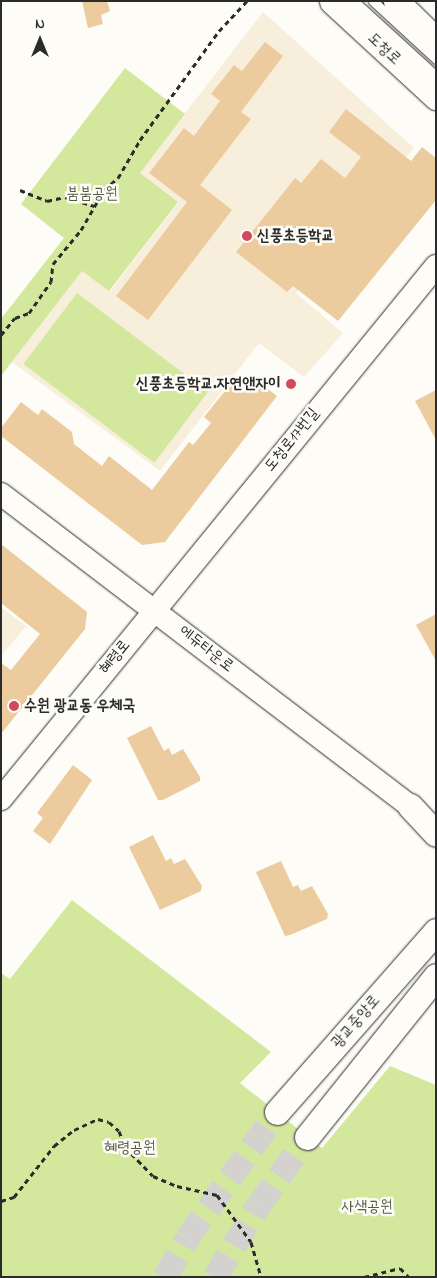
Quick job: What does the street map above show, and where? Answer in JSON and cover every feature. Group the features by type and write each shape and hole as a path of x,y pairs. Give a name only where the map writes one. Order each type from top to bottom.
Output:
{"main road":[{"name":"도청로","path":"332,1 436,96"},
{"path":"396,1 436,40"},
{"path":"410,806 436,819"},
{"path":"410,806 436,834"},
{"name":"광교중앙로","path":"277,1112 436,932"},
{"name":"광교중앙로","path":"307,1137 436,976"}],"street":[{"name":"도청로17번길","path":"154,609 434,266"},
{"name":"에듀타운로","path":"1,494 410,806"},
{"name":"혜령로","path":"1,798 154,609"}],"lane":[{"path":"354,1 436,76"},
{"path":"373,1 436,58"}],"path":[{"path":"1,335 15,318 29,313 52,282 53,264 81,230 104,190 118,178 140,140 219,31 248,1"},
{"path":"20,190 47,201 65,197 95,206"},
{"path":"1,1201 14,1196 54,1146 74,1130 98,1119 109,1122 119,1130 126,1147 153,1176 177,1186 218,1195 251,1242 261,1277"},
{"path":"364,1277 400,1268 409,1277"}],"shaded area":[{"name":"신풍초등학교","path":"263,12 414,148 296,293 343,333 304,377 259,343 160,471 12,362 82,271 110,291 178,203 139,173"},
{"path":"1,607 26,626 1,656"}],"green space":[{"name":"붐붐공원","path":"125,68 185,114 140,173 178,202 109,291 82,271 1,376 1,319 64,238 21,204"},
{"path":"77,293 208,392 154,463 23,364"},
{"name":"혜령공원","path":"72,900 271,1052 240,1083 322,1148 390,1066 436,1085 436,1277 1,1277 1,973 10,979"}],"building":[{"path":"82,1 107,1 110,11 101,15 103,24 88,28"},
{"path":"265,42 283,56 241,112 251,119 200,185 232,210 148,320 116,296 187,202 149,173 184,128 194,136 220,101 211,94 234,65 242,71"},
{"path":"346,109 411,161 422,147 436,158 436,200 338,321 293,286 287,292 236,252 295,178 301,183 321,159 345,178 361,157 329,132"},
{"path":"237,376 246,383 251,376 277,396 165,542 142,545 1,436 1,428 21,402 38,415 42,409 72,432 74,444 102,466 109,456 152,490 189,442 193,445 211,423 204,417"},
{"path":"436,390 436,440 415,401"},
{"path":"1,544 87,612 85,629 1,734 1,663 11,670 40,634 1,603"},
{"path":"436,614 436,661 416,625"},
{"path":"151,726 164,751 169,748 172,755 183,749 200,777 200,781 163,800 158,800 127,738"},
{"path":"73,765 92,780 50,844 33,831 43,818 37,813"},
{"path":"153,835 166,861 171,858 174,864 185,859 202,886 201,891 160,910 129,847"},
{"path":"281,861 293,887 298,885 301,891 312,886 328,914 327,919 285,936 256,872"}],"tunnel":[{"path":"165,1277 187,1238 277,1112"},
{"path":"215,1277 258,1206 307,1137"}],"place":[{"name":"신풍초등학교","path":"247,236"},
{"name":"신풍초등학교.자연앤자이","path":"291,384"},
{"name":"수원 광교동 우체국","path":"14,706"}],"park label":[{"name":"사색공원","path":"367,1207"}]}
